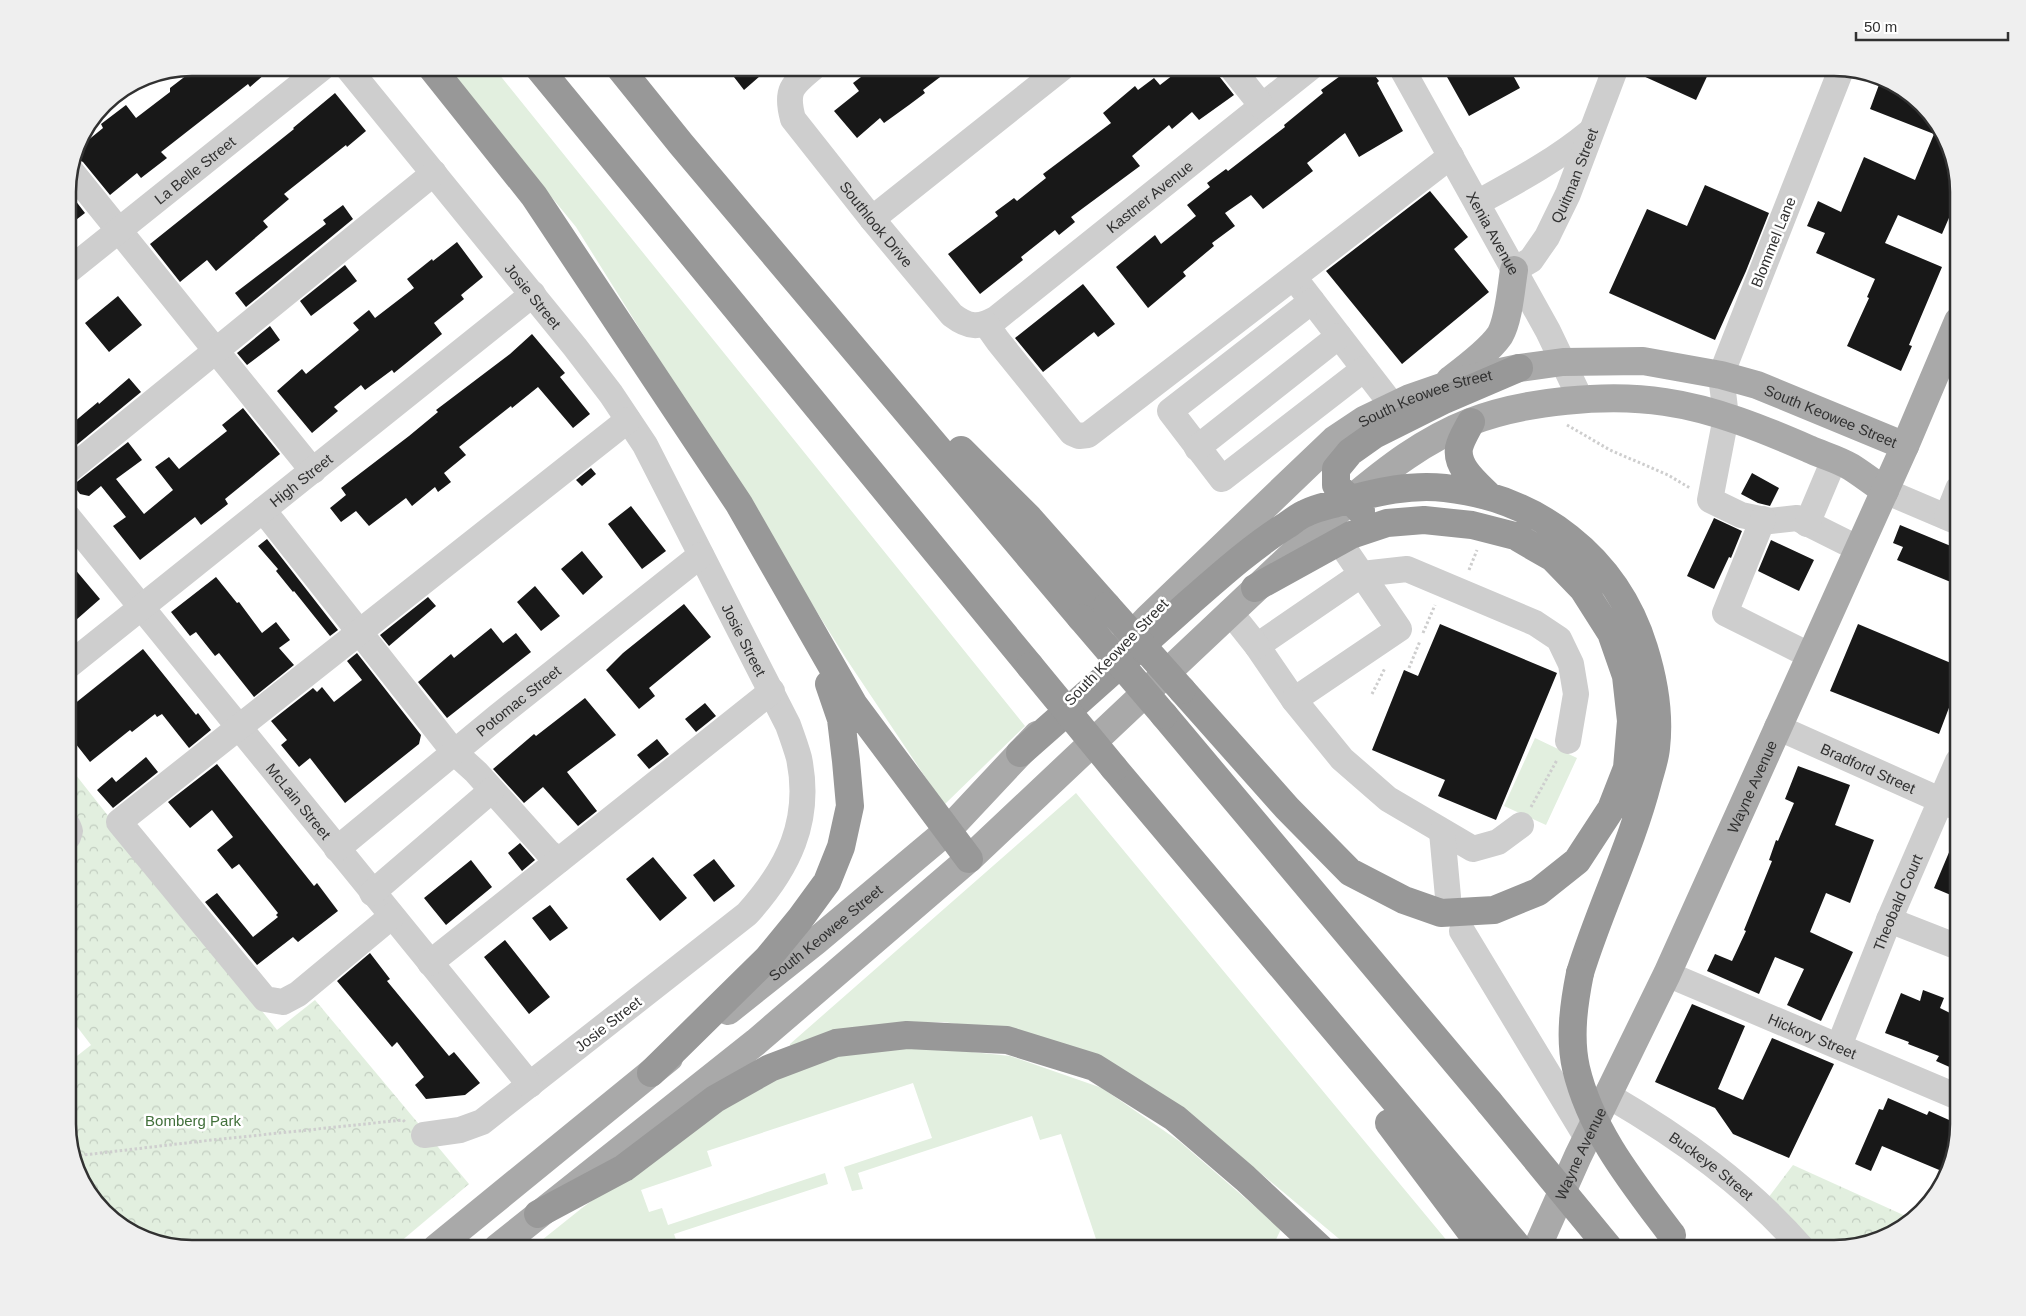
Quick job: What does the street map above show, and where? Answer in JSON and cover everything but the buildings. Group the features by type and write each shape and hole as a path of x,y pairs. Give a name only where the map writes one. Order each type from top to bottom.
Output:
{"highway":[{"path":"437,76 534,196 739,504 854,705 969,859"},
{"path":"545,76 1211,886 1450,1186 1509,1240"},
{"path":"626,76 1489,1102 1602,1240"},
{"path":"831,322 1029,518 1287,808 1350,872 1404,900 1441,913 1494,910 1538,892 1577,861 1611,810 1627,768 1631,721 1626,676 1612,633 1583,589 1553,558 1515,536 1472,524 1424,520 1387,523 1351,534 1255,588"},
{"path":"1387,523 1364,514 1336,484 1336,469 1350,452 1374,436 1434,405 1519,368"},
{"path":"1470,422 1459,449 1462,463 1468,474 1488,495"},
{"path":"1020,753 1209,585 1268,536 1306,513 1396,489 1442,487 1488,495 1540,517 1574,540 1599,565 1626,604 1639,629 1650,667 1658,709 1656,750 1644,799 1580,973 1574,1000 1573,1030 1576,1066 1596,1123 1613,1153 1677,1240"},
{"path":"650,1073 761,965 779,945 800,920 827,882 841,847 850,806 841,719 812,633"},
{"path":"538,1214 624,1168 715,1099 770,1068 836,1044 907,1035 1007,1040 1094,1067 1175,1118 1245,1178 1311,1240"},
{"path":"1450,1186 1479,1240"}],"main road":[{"path":"1439,388 1473,363 1500,335 1506,315 1514,270"},
{"name":"Wayne Avenue","path":"1541,1240 1587,1138 1667,974 1905,446 1950,360"},
{"name":"South Keowee Street","path":"446,1240 650,1073 816,941 947,831 1148,618 1302,469 1334,440 1364,420 1393,406 1459,381 1519,368 1563,362 1643,361 1721,375 1757,385 1905,446"},
{"path":"507,1240 756,1042 969,859 1350,500 1406,455 1428,442 1470,422 1498,413 1539,405 1621,398 1666,402 1752,424 1849,466 1885,491"}],"street":[{"name":"La Belle Street","path":"76,265 313,76"},
{"name":"Josie Street","path":"354,76 576,347 645,445 772,691 788,725 802,775 802,807 797,832 787,859 765,894 746,914 482,1122 460,1130 424,1135"},
{"name":"Southlook Drive","path":"804,76 797,81 790,98 789,104 793,119 872,219 952,315 962,323 974,326 986,324"},
{"path":"872,219 1053,76"},
{"path":"1238,76 1262,106"},
{"name":"Kastner Avenue","path":"986,324 997,318 1301,76"},
{"name":"Xenia Avenue","path":"1405,76 1514,270 1581,400"},
{"name":"Quitman Street","path":"1514,270 1531,260 1547,237 1568,194 1613,76"},
{"name":"Blommel Lane","path":"1710,500 1726,417 1721,375 1839,76"},
{"path":"1477,203 1543,167 1591,132"},
{"path":"986,324 1072,433 1079,436 1092,433 1450,156"},
{"path":"76,465 434,173"},
{"path":"77,178 313,471"},
{"path":"1293,278 1393,406"},
{"name":"High Street","path":"76,660 533,294"},
{"path":"1312,301 1170,411 1197,448 1222,479 1364,369"},
{"path":"1248,313 1267,336"},
{"path":"1197,448 1339,336"},
{"path":"1160,381 1179,404"},
{"path":"392,916 298,994 283,1002 265,999 119,822 628,420"},
{"path":"1807,524 1834,460"},
{"path":"1885,491 1950,519"},
{"path":"1710,500 1741,515 1770,520 1797,518 1859,549"},
{"path":"263,510 454,752 492,790 548,852 559,860"},
{"path":"1763,519 1725,612 1811,656"},
{"name":"McLain Street","path":"76,527 530,1085"},
{"path":"1294,700 1399,629 1339,541"},
{"name":"Potomac Street","path":"337,849 454,752 701,555"},
{"path":"1257,646 1362,574 1407,569 1535,623 1559,638 1571,664 1576,694 1568,741"},
{"path":"1230,612 1257,646 1294,700 1342,759 1388,799 1474,849 1498,842 1521,825"},
{"path":"430,963 772,691"},
{"name":"Bradford Street","path":"1778,727 1950,805"},
{"path":"372,893 492,790"},
{"name":"Theobald Court","path":"1839,1046 1889,920 1950,805"},
{"path":"1442,832 1448,897"},
{"path":"1889,920 1950,944"},
{"path":"1462,931 1587,1138"},
{"name":"Hickory Street","path":"1667,974 1950,1094"},
{"name":"Buckeye Street","path":"1609,1096 1677,1138 1744,1189 1795,1240"}],"path":[{"path":"1561,422 1610,450 1668,475 1710,500"},
{"path":"1409,668 1437,600"},
{"path":"1521,825 1568,741"},
{"path":"80,1155 403,1120 424,1135"}],"green space":[{"path":"453,76 500,76 1025,726 944,805 847,660 576,227"},
{"path":"1535,738 1577,758 1546,825 1504,806"},
{"name":"Bomberg Park","path":"76,775 277,1030 315,1000 469,1184 402,1240 193,1240 177,1239 155,1234 128,1220 105,1200 92,1182 82,1161 76,1131 76,1057 91,1045 76,1025"},
{"path":"1076,793 1446,1240 1340,1240 1202,1124 1010,1032 944,1022 885,1024 790,1049 790,1044"},
{"path":"924,1047 1010,1056 1102,1088 1179,1141 1281,1229 1276,1240 1096,1240 1061,1134 1040,1140 1032,1116 858,1173 863,1189 852,1191 844,1167 932,1138 913,1083 707,1151 712,1166 641,1190 649,1212 662,1208 668,1225 825,1173 828,1184 674,1234 676,1240 542,1240 582,1208 716,1109 783,1073 853,1052"},
{"path":"1793,1165 1904,1215 1885,1228 1864,1236 1833,1240 1794,1240 1762,1206"}]}
